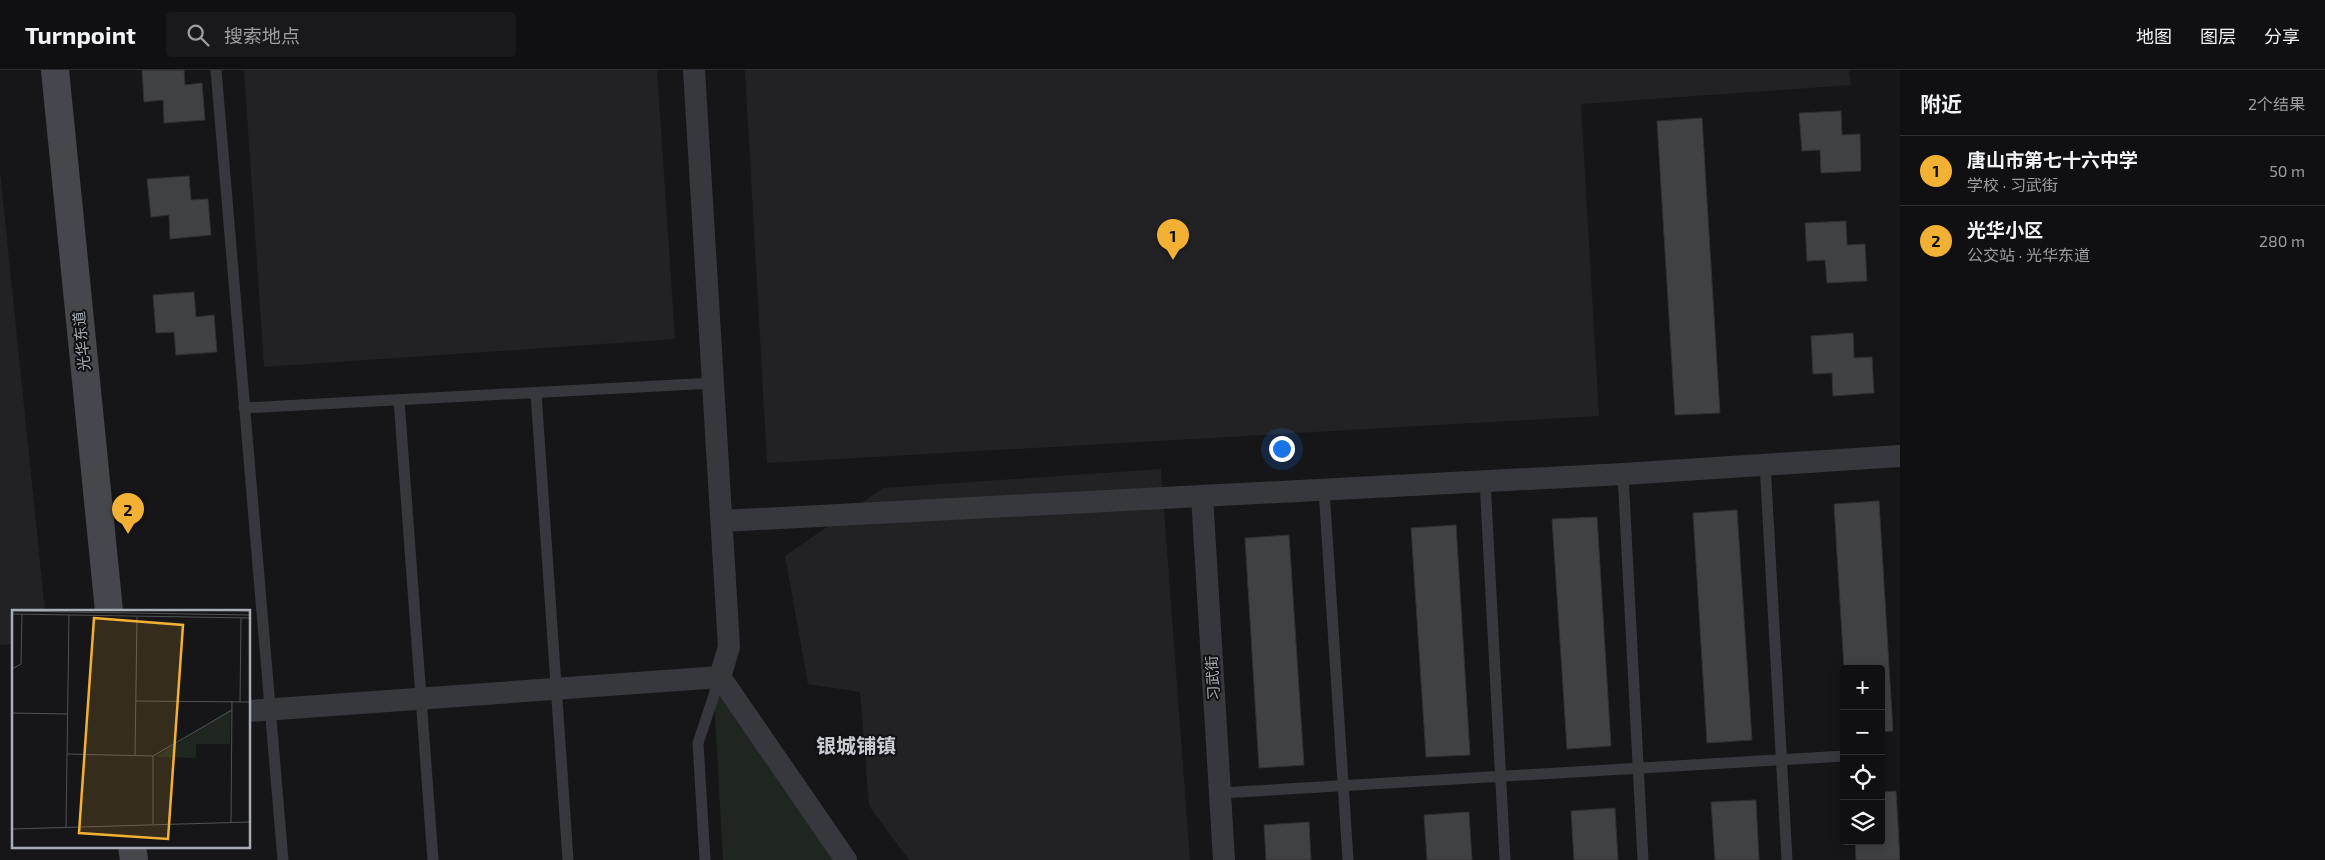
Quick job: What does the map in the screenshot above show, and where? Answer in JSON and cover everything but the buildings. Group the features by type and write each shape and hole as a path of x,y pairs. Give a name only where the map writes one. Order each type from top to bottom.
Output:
{"main road":[{"name":"光华东道","path":"55,70 109,610"}],"street":[{"path":"694,70 729,647 720,677"},
{"path":"722,520 1623,474 1900,456"},
{"name":"习武街","path":"1202,496 1224,860"},
{"path":"259,710 720,677"},
{"path":"720,677 846,860"}],"lane":[{"path":"216,70 244,408 259,710 283,860"},
{"path":"244,408 714,383"},
{"path":"536,393 568,860"},
{"path":"400,400 434,860"},
{"path":"1765,464 1787,860"},
{"path":"1623,474 1643,860"},
{"path":"1485,480 1505,860"},
{"path":"1324,489 1348,860"},
{"path":"705,860 698,743 720,677"},
{"path":"1220,794 1840,756"}],"shaded area":[{"path":"244,70 657,70 675,339 264,367"},
{"path":"745,70 1849,70 1851,85 1581,104 1599,416 767,463"},
{"path":"0,171 45,610 12,610 12,644 0,645"},
{"path":"1161,469 1190,860 909,860 869,806 860,692 808,684 785,556 883,488"},
{"path":"734,694 851,860 723,860 714,698"}],"place":[{"name":"唐山市第七十六中学","path":"1173,260"},
{"name":"光华小区","path":"128,534"}],"district":[{"name":"银城铺镇","path":"856,746"}]}
